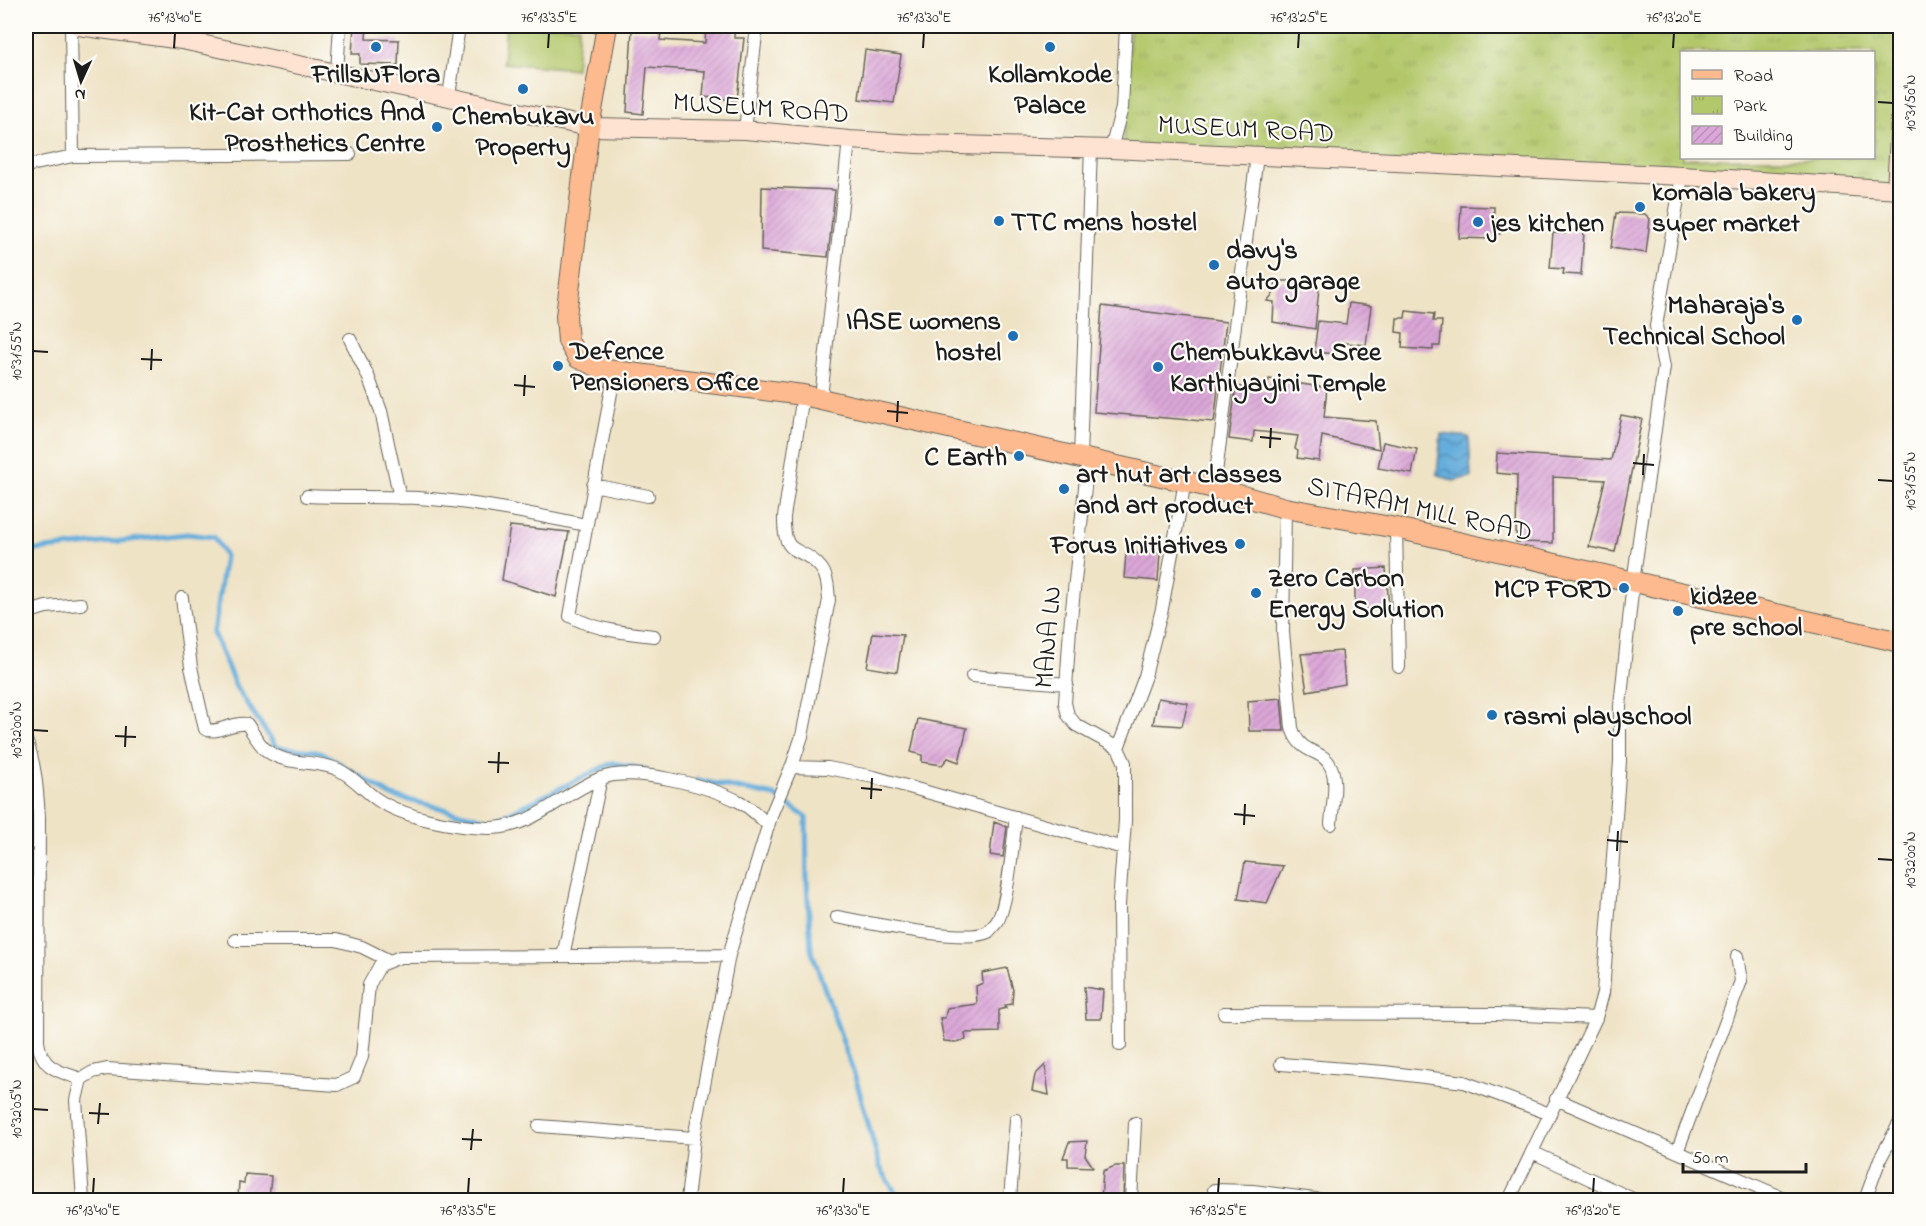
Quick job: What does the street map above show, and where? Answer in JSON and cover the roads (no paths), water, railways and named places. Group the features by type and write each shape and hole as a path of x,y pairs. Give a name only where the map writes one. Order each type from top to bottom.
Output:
{"main road":[{"path":"78,26 182,40 590,127"},
{"name":"SITARAM MILL ROAD","path":"607,26 590,127 566,316 568,341 578,358 606,370 812,397 1185,481 1285,508 1396,528 1900,642"},
{"path":"1898,190 1900,119"},
{"name":"MUSEUM ROAD","path":"590,127 745,130 917,144 1111,148 1682,176 1898,190"}],"street":[{"path":"71,26 73,156"},
{"path":"337,72 340,26"},
{"path":"449,96 459,26"},
{"path":"745,130 757,26"},
{"path":"1111,148 1122,108 1126,26"},
{"path":"687,1200 694,1138 729,955 770,819 802,736 829,600 827,578 820,566 790,547 784,535 784,517 812,397 849,140"},
{"name":"MANA LN","path":"1091,148 1084,458 1065,703 1068,715 1076,724 1118,748"},
{"path":"26,166 73,156 350,154"},
{"path":"1214,488 1257,156"},
{"path":"1509,1200 1596,1018 1603,993 1620,761 1620,706 1633,582 1664,367 1656,326 1682,176"},
{"path":"350,339 368,375 381,411 400,498"},
{"path":"615,371 570,616 619,632 654,636"},
{"path":"1120,1044 1119,904 1125,763 1118,748 1145,676 1162,609 1185,481"},
{"path":"593,485 648,496"},
{"path":"307,496 418,498 508,509 586,525"},
{"path":"1285,508 1283,632 1292,728 1295,738 1302,747 1318,753 1330,765 1334,778 1331,824"},
{"path":"1396,528 1399,667"},
{"path":"182,598 202,725 207,731 236,724 247,724 264,748 274,756 330,766 342,771 392,808 464,827 513,826 534,818 578,789 601,778 620,773 638,774 712,791 739,802 770,819"},
{"path":"26,613 46,607 81,604"},
{"path":"972,676 1066,684"},
{"path":"26,740 32,755 39,817 39,1053 45,1063 81,1079"},
{"path":"791,767 828,768 874,777 1123,848"},
{"path":"563,956 601,778"},
{"path":"837,917 933,933 973,935 988,931 997,921 1003,903 1016,818"},
{"path":"235,940 336,940 362,947 390,961"},
{"path":"83,1200 76,1100 81,1079 93,1072 107,1069 336,1085 354,1077 362,1057 369,986 380,965 400,957 729,955"},
{"path":"1677,1152 1741,981 1737,956"},
{"path":"1224,1012 1496,1014 1596,1018"},
{"path":"1281,1064 1384,1072 1464,1082 1550,1114"},
{"path":"1556,1099 1788,1200"},
{"path":"1010,1200 1016,1120"},
{"path":"1865,1200 1880,1159 1900,1122"},
{"path":"1131,1200 1135,1123"},
{"path":"539,1126 694,1138"},
{"path":"1532,1152 1635,1200"},
{"path":"1214,1190 1253,1191 1322,1200"}],"water":[{"path":"1441,434 1469,437 1471,477 1453,481 1437,474"}],"waterway":[{"path":"26,551 187,534 214,537 225,556 213,633 236,687 276,747 321,752 392,796 493,821 612,763 647,770"},
{"path":"697,780 775,796 806,817 811,949 857,1083 880,1167 900,1200"}],"place":[{"name":"FrillsNFlora","path":"376,47"},
{"name":"Kollamkode Palace","path":"1050,47"},
{"name":"Chembukavu Property","path":"523,89"},
{"name":"Kit-Cat Orthotics And Prosthetics Centre","path":"437,127"},
{"name":"komala bakery super market","path":"1640,207"},
{"name":"TTC mens hostel","path":"999,221"},
{"name":"jes kitchen","path":"1478,222"},
{"name":"davy's auto garage","path":"1214,265"},
{"name":"Maharaja's Technical School","path":"1797,320"},
{"name":"IASE womens hostel","path":"1013,336"},
{"name":"Defence Pensioners Office","path":"558,366"},
{"name":"Chembukkavu Sree Karthiyayini Temple","path":"1158,367"},
{"name":"C Earth","path":"1019,456"},
{"name":"art hut art classes and art product","path":"1064,489"},
{"name":"Forus Initiatives","path":"1240,544"},
{"name":"MCP FORD","path":"1624,588"},
{"name":"Zero Carbon Energy Solution","path":"1256,593"},
{"name":"kidzee pre school","path":"1678,611"},
{"name":"rasmi playschool","path":"1492,715"}]}
